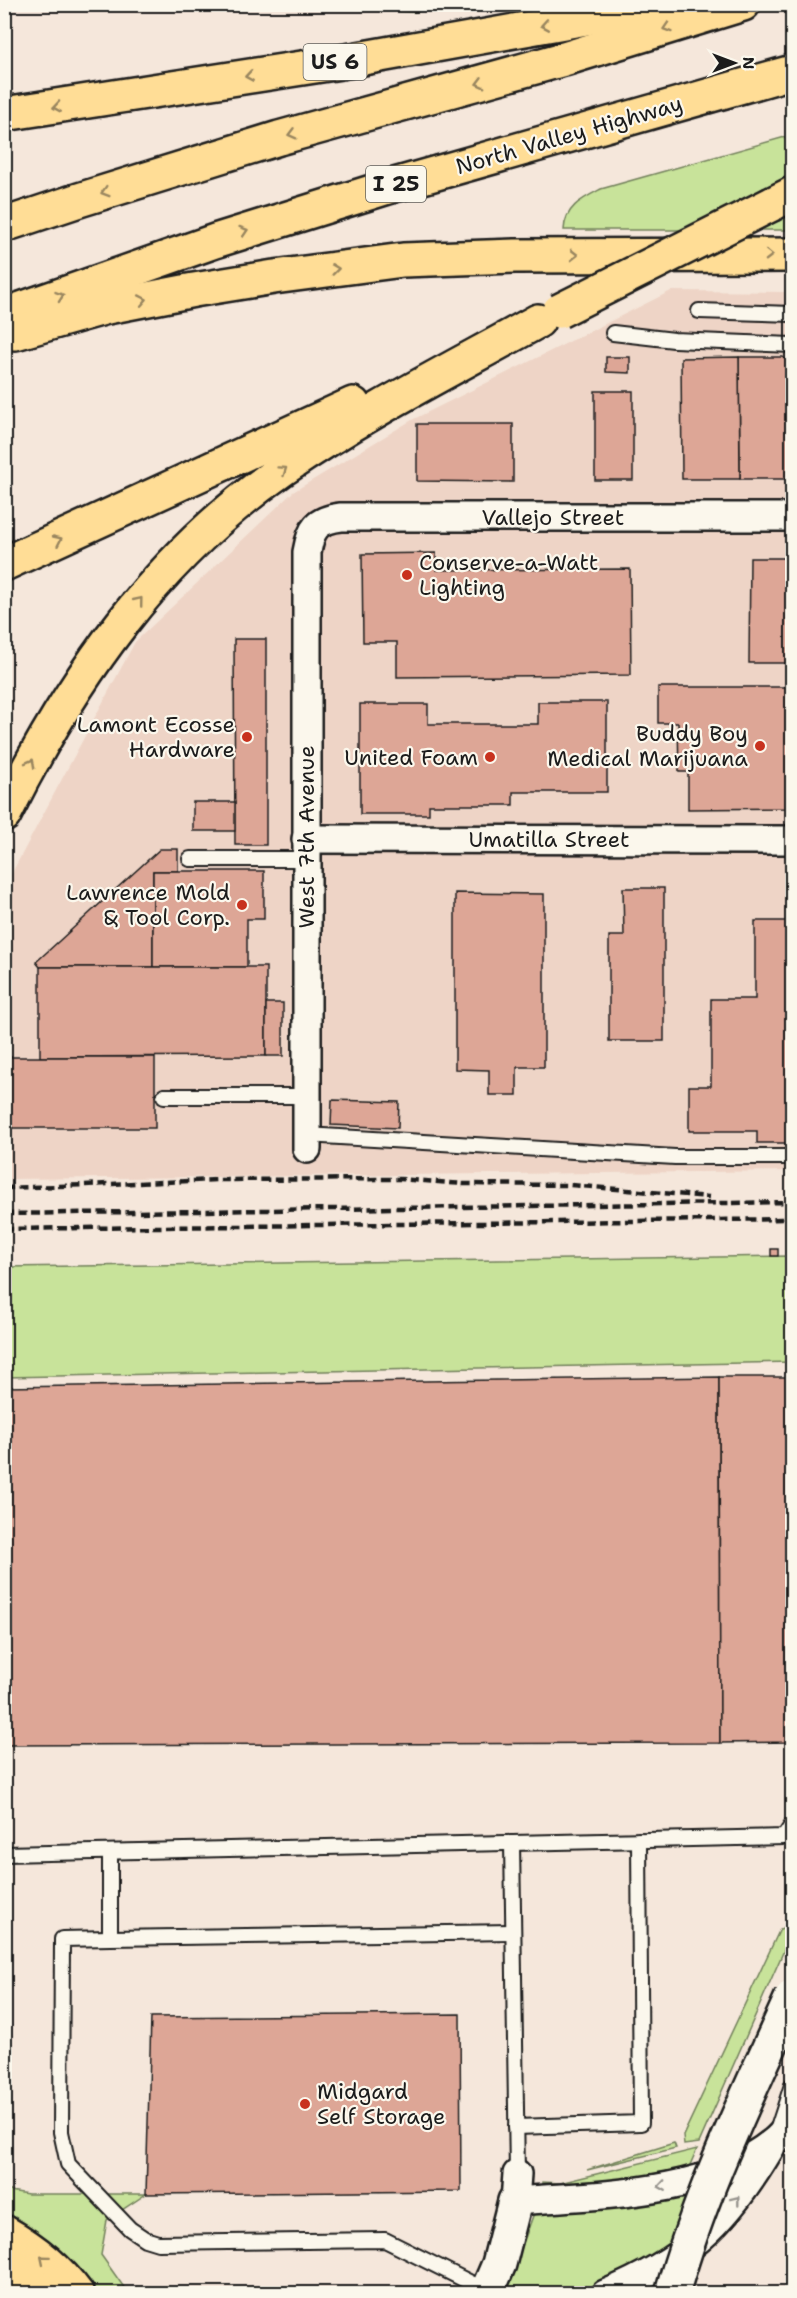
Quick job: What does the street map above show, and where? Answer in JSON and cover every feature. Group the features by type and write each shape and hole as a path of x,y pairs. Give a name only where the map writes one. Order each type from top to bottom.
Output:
{"highway":[{"name":"US 6","path":"4,114 341,62 665,4"},
{"path":"4,225 279,138 554,62 743,4"},
{"name":"North Valley Highway","path":"4,315 214,241 357,196 792,72"},
{"path":"4,564 239,455 538,321 792,194"},
{"path":"4,336 106,307 194,290 404,260 515,256 792,255"},
{"path":"4,815 47,734 83,675 148,591 201,536 264,483 326,441 538,321"},
{"path":"4,2232 37,2254 57,2271 77,2294"},
{"path":"4,2259 46,2294"}],"main road":[{"path":"672,2294 694,2220 709,2181 792,1998"},
{"path":"487,2292 505,2243 516,2188"}],"street":[{"name":"Vallejo Street","path":"315,526 327,518 341,517 792,517"},
{"name":"West 7th Avenue","path":"307,1142 307,552 315,526"},
{"name":"Umatilla Street","path":"306,849 792,840"},
{"path":"604,2294 668,2264 696,2243 737,2198 774,2142 792,2122"},
{"path":"516,2188 636,2190 681,2183 700,2179 742,2162 774,2142"}],"lane":[{"path":"699,311 792,314"},
{"path":"613,333 674,340 792,345"},
{"path":"190,859 306,849"},
{"path":"164,1096 306,1096"},
{"path":"307,1142 675,1157 792,1157"},
{"path":"4,1854 784,1837 792,1825"},
{"path":"516,2127 640,2123 639,1840"},
{"path":"512,1842 516,2188"},
{"path":"110,1852 110,1938"},
{"path":"487,2292 385,2240 158,2243 145,2239 130,2229 68,2164 61,2132 62,1939 513,1932"},
{"path":"774,2142 792,2085"}],"shaded area":[{"path":"671,291 792,292 792,1171 5,1179 5,886 135,642 293,492 412,420"}],"green space":[{"path":"318,5 452,5 414,12 333,8"},
{"path":"792,135 792,230 564,230 571,210 581,200 601,189"},
{"path":"792,1256 792,1362 5,1377 5,1267"},
{"path":"791,1924 792,1932 699,2143 684,2145 683,2136 780,1929"},
{"path":"674,2143 676,2148 587,2170"},
{"path":"697,2149 686,2174 542,2191 542,2182 560,2183"},
{"path":"739,2176 670,2257 585,2293 505,2294 534,2213"},
{"path":"4,2190 28,2194 146,2194 107,2220 101,2255 128,2293 94,2293 68,2262 5,2217"}],"building":[{"path":"606,357 630,357 630,373 606,372"},
{"path":"739,357 783,357 792,365 792,479 740,479"},
{"path":"739,357 740,479 682,479 681,358"},
{"path":"595,391 633,391 633,480 595,480"},
{"path":"417,424 513,424 513,482 417,481"},
{"path":"436,553 436,570 630,569 631,675 397,677 397,642 363,642 362,554"},
{"path":"750,558 792,558 792,663 749,663"},
{"path":"234,639 266,639 266,845 235,845"},
{"path":"658,687 792,687 792,808 688,809 688,772 679,772 678,723 658,723"},
{"path":"538,702 607,702 607,792 513,792 513,805 429,805 429,814 360,814 360,704 428,704 428,724 538,724"},
{"path":"193,802 235,802 235,831 193,831"},
{"path":"160,849 178,849 178,871 153,871 153,967 40,967 36,962"},
{"path":"153,871 264,871 264,919 247,919 247,967 153,967"},
{"path":"623,888 664,888 664,1041 609,1041 609,936 624,936"},
{"path":"455,893 544,894 544,1067 517,1067 517,1095 489,1095 489,1070 455,1069"},
{"path":"755,921 792,921 792,1143 757,1143 757,1131 689,1131 689,1086 711,1086 711,999 755,999"},
{"path":"40,967 266,967 266,1056 40,1057"},
{"path":"266,1003 283,1003 283,1056 266,1056"},
{"path":"4,1057 155,1057 155,1128 4,1128"},
{"path":"332,1100 399,1102 398,1128 331,1125"},
{"path":"771,1249 778,1249 778,1256 771,1256"},
{"path":"719,1377 720,1743 4,1745 4,1387"},
{"path":"719,1377 792,1377 792,1742 720,1743"},
{"name":"Midgard Self Storage","path":"460,2014 461,2191 146,2194 151,2017"}],"railway":[{"path":"4,1188 217,1180 400,1179 463,1184 570,1185 709,1197"},
{"path":"4,1214 792,1202"},
{"path":"4,1229 792,1219"}],"place":[{"name":"Conserve-a-Watt Lighting","path":"407,575"},
{"name":"Lamont Ecosse Hardware","path":"247,737"},
{"name":"Buddy Boy Medical Marijuana","path":"760,746"},
{"name":"United Foam","path":"490,757"},
{"name":"Lawrence Mold & Tool Corp.","path":"242,905"},
{"name":"Midgard Self Storage","path":"305,2104"}]}
